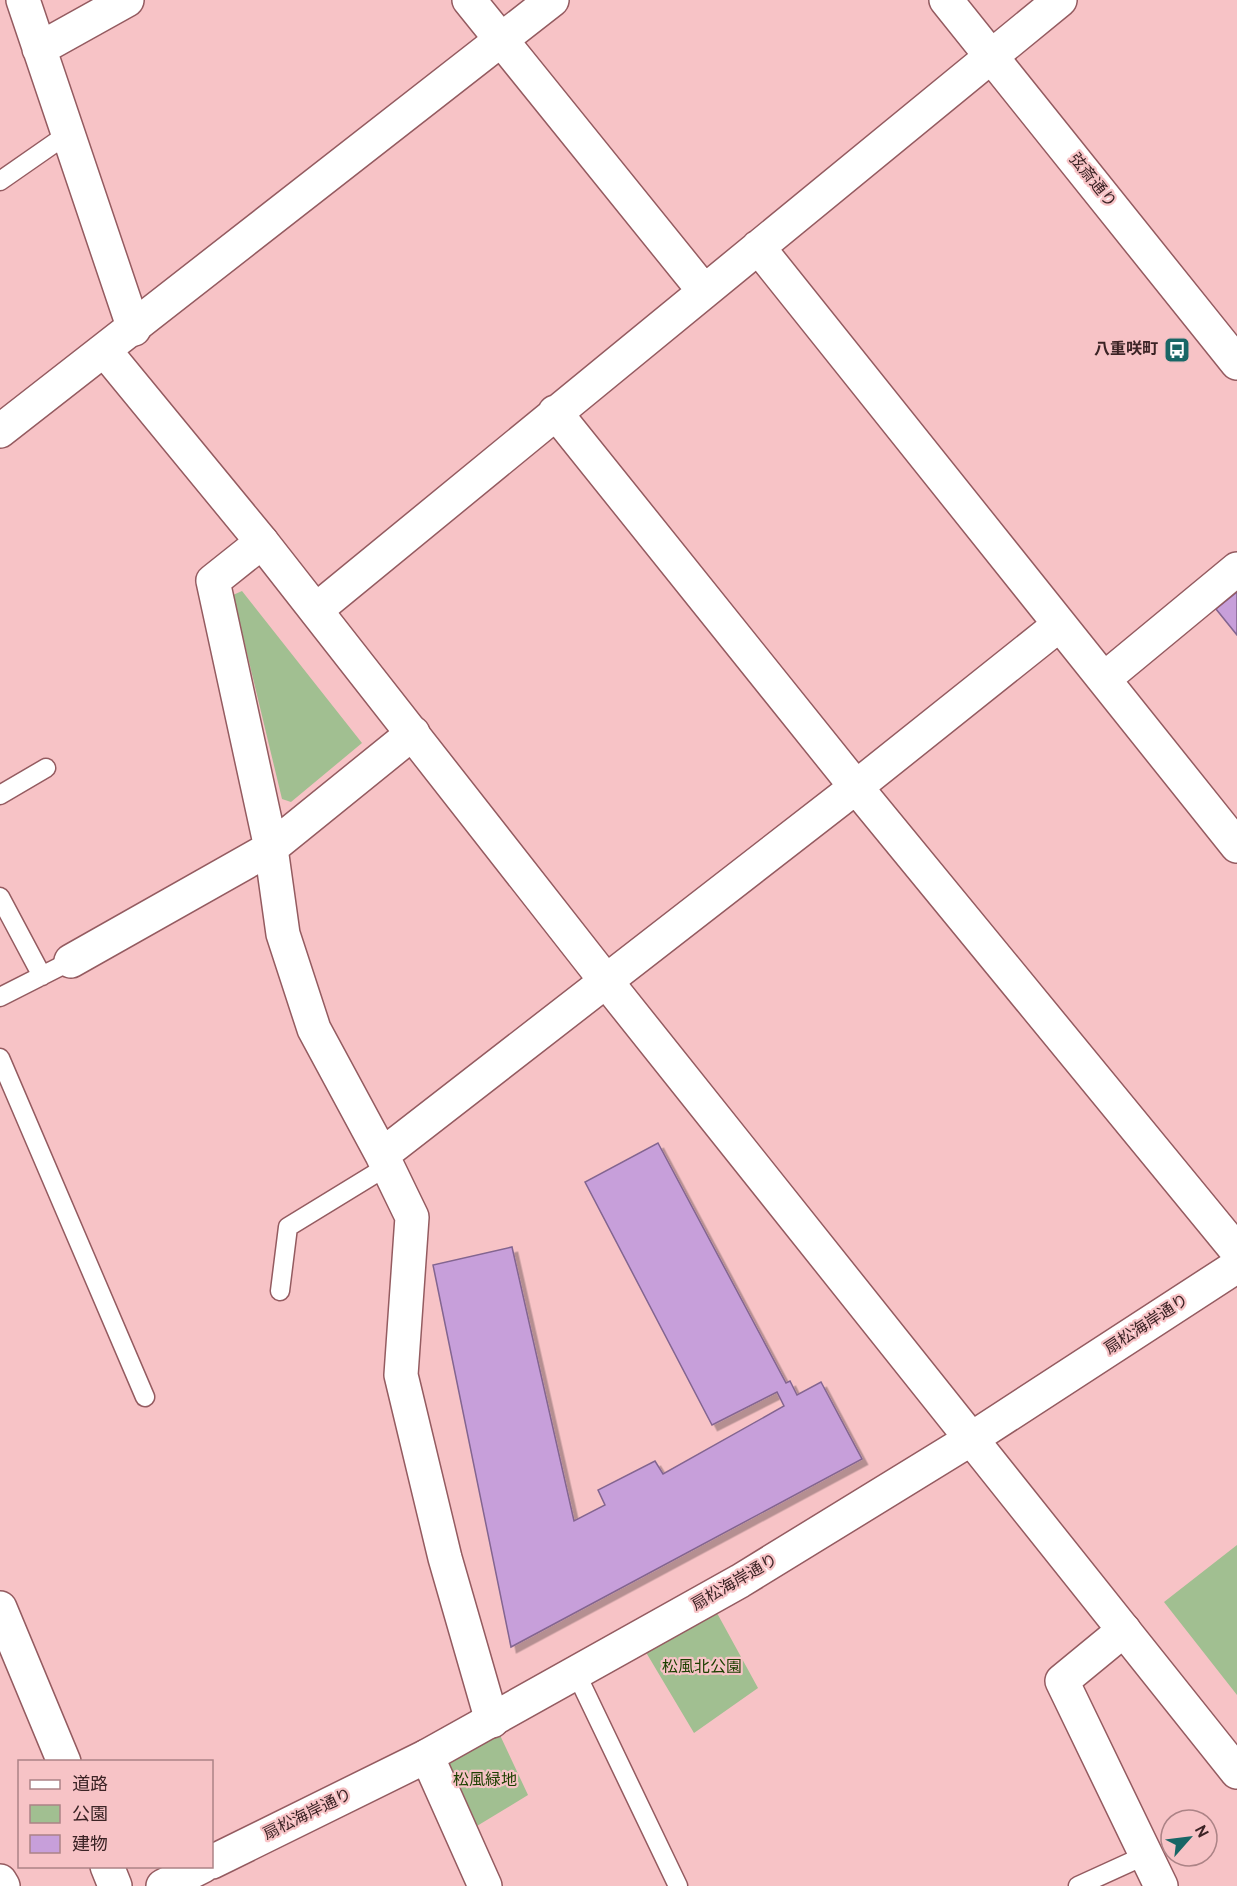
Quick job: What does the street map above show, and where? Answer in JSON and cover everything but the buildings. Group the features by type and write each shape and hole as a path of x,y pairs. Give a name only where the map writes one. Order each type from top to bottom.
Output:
{"street":[{"path":"23,0 134,329"},
{"path":"39,49 127,0"},
{"path":"469,0 704,291"},
{"path":"0,431 134,329 552,0"},
{"name":"弦斎通り","path":"946,0 1237,363"},
{"path":"316,610 1060,0"},
{"path":"758,247 1237,846"},
{"path":"105,351 262,542 606,981 1237,1772"},
{"path":"555,412 856,788 1237,1251"},
{"path":"262,542 213,581 271,848 283,934 314,1029 412,1217 401,1375 445,1558 492,1721"},
{"path":"1104,679 1237,569"},
{"path":"384,1161 606,981 856,788 1059,625"},
{"path":"71,961 271,848 413,734"},
{"name":"扇松海岸通り","path":"213,1862 428,1756 740,1581 971,1439 1237,1266"},
{"path":"0,1608 64,1760"},
{"path":"1124,1630 1062,1681 1161,1886"},
{"path":"428,1756 485,1886"},
{"path":"108,1868 115,1886"},
{"path":"163,1886 199,1868"},
{"path":"0,1881 3,1886"}],"lane":[{"path":"0,181 69,133"},
{"path":"0,795 46,768"},
{"path":"0,897 42,976"},
{"path":"0,997 71,961"},
{"path":"0,1058 145,1397"},
{"path":"280,1291 288,1227 384,1161"},
{"path":"576,1674 678,1886"},
{"path":"1078,1886 1146,1856"}],"green space":[{"path":"242,591 362,743 291,802 282,799 233,595"},
{"path":"1237,1545 1237,1695 1164,1602"},
{"name":"松風北公園","path":"717,1613 758,1688 694,1733 644,1649"},
{"name":"松風緑地","path":"499,1733 528,1795 472,1829 442,1766"}],"place":[{"name":"八重咲町","path":"1177,350"}]}
